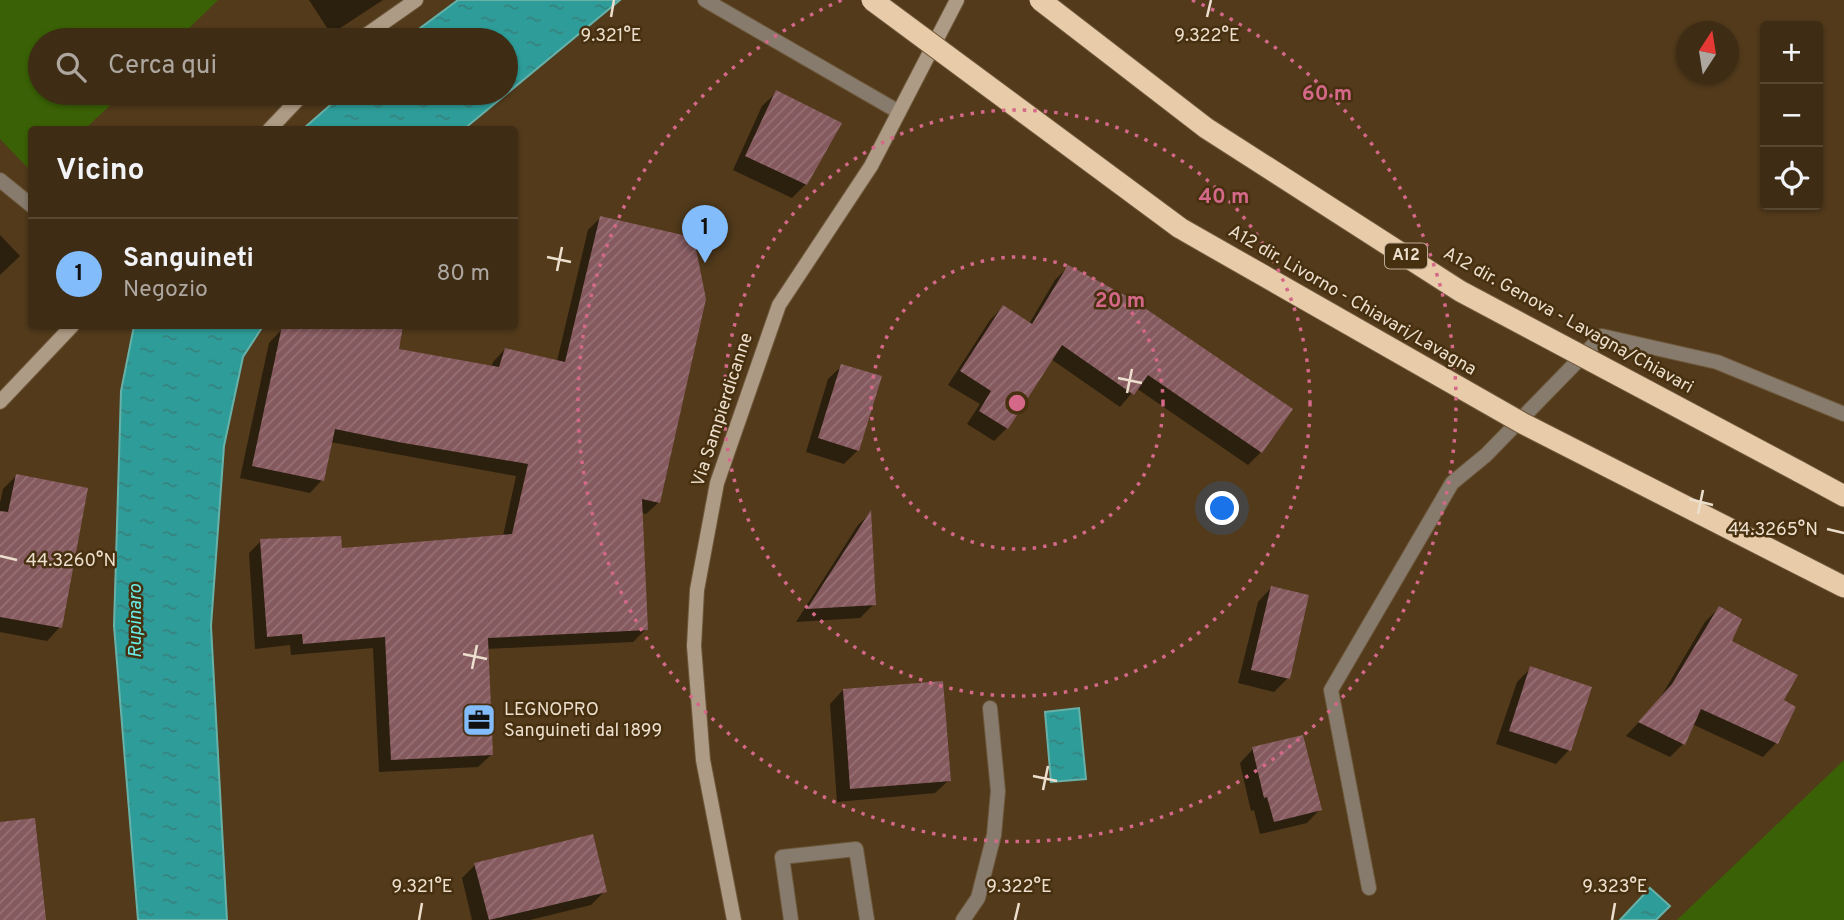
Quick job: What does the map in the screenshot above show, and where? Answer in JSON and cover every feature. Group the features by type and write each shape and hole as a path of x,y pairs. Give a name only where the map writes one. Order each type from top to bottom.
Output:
{"highway":[{"name":"A12 dir. Livorno - Chiavari/Lavagna","path":"872,0 1180,228 1522,424 1844,587"},
{"name":"A12 dir. Genova - Lavagna/Chiavari","path":"1040,0 1206,128 1460,291 1844,496"}],"main road":[{"path":"376,28 416,0"},
{"name":"Via Sampierdicanne","path":"734,920 703,760 694,646 697,590 717,483 779,305 871,166 957,0"},
{"path":"273,126 293,105"},
{"path":"0,401 69,329"}],"street":[{"path":"705,0 899,112"},
{"path":"0,180 28,203"},
{"path":"1369,888 1331,690 1452,483 1486,455 1602,336 1717,362 1844,414"},
{"path":"963,920 978,898 994,835 998,791 990,708"},
{"path":"790,920 782,857 856,849 867,920"}],"green space":[{"path":"0,0 218,0 189,28 28,28 28,105 110,105 88,126 28,126 28,168 0,139"},
{"path":"1844,760 1844,920 1677,920"}],"water":[{"path":"458,0 620,0 518,84 518,28 420,28"},
{"path":"330,105 493,105 468,126 306,126"},
{"name":"Rupinaro","path":"133,329 261,329 243,357 224,446 211,626 227,920 138,920 114,626 121,391"},
{"path":"1079,708 1086,779 1051,782 1045,712"},
{"path":"1650,888 1670,906 1656,920 1620,920"}],"building":[{"path":"776,90 842,123 807,185 745,156"},
{"path":"600,216 687,236 695,244 706,299 660,503 642,499 648,630 488,638 493,755 391,760 385,637 303,644 302,634 267,637 260,539 341,536 342,548 512,534 528,464 335,429 324,481 252,466 281,329 402,329 399,349 499,367 505,348 565,362"},
{"path":"1068,265 1130,298 1293,409 1262,453 1148,375 1134,395 1062,345 1008,429 979,411 991,391 960,371 1003,305 1032,324"},
{"path":"841,364 882,376 859,451 818,438"},
{"path":"16,474 88,488 62,628 0,617 0,511 8,512"},
{"path":"871,510 876,605 807,609"},
{"path":"1271,586 1309,595 1290,679 1251,670"},
{"path":"1719,606 1742,619 1732,641 1798,675 1784,700 1796,707 1778,744 1701,709 1685,745 1638,722 1672,684"},
{"path":"1530,666 1592,687 1571,751 1509,731"},
{"path":"943,681 951,781 850,789 843,689"},
{"path":"1303,735 1322,810 1274,822 1267,797 1264,798 1252,747"},
{"path":"35,818 46,920 0,920 0,822"},
{"path":"593,834 607,892 489,920 474,863"}],"place":[{"name":"Sanguineti","path":"705,263"},
{"name":"LEGNOPRO Sanguineti dal 1899","path":"479,720"}]}
